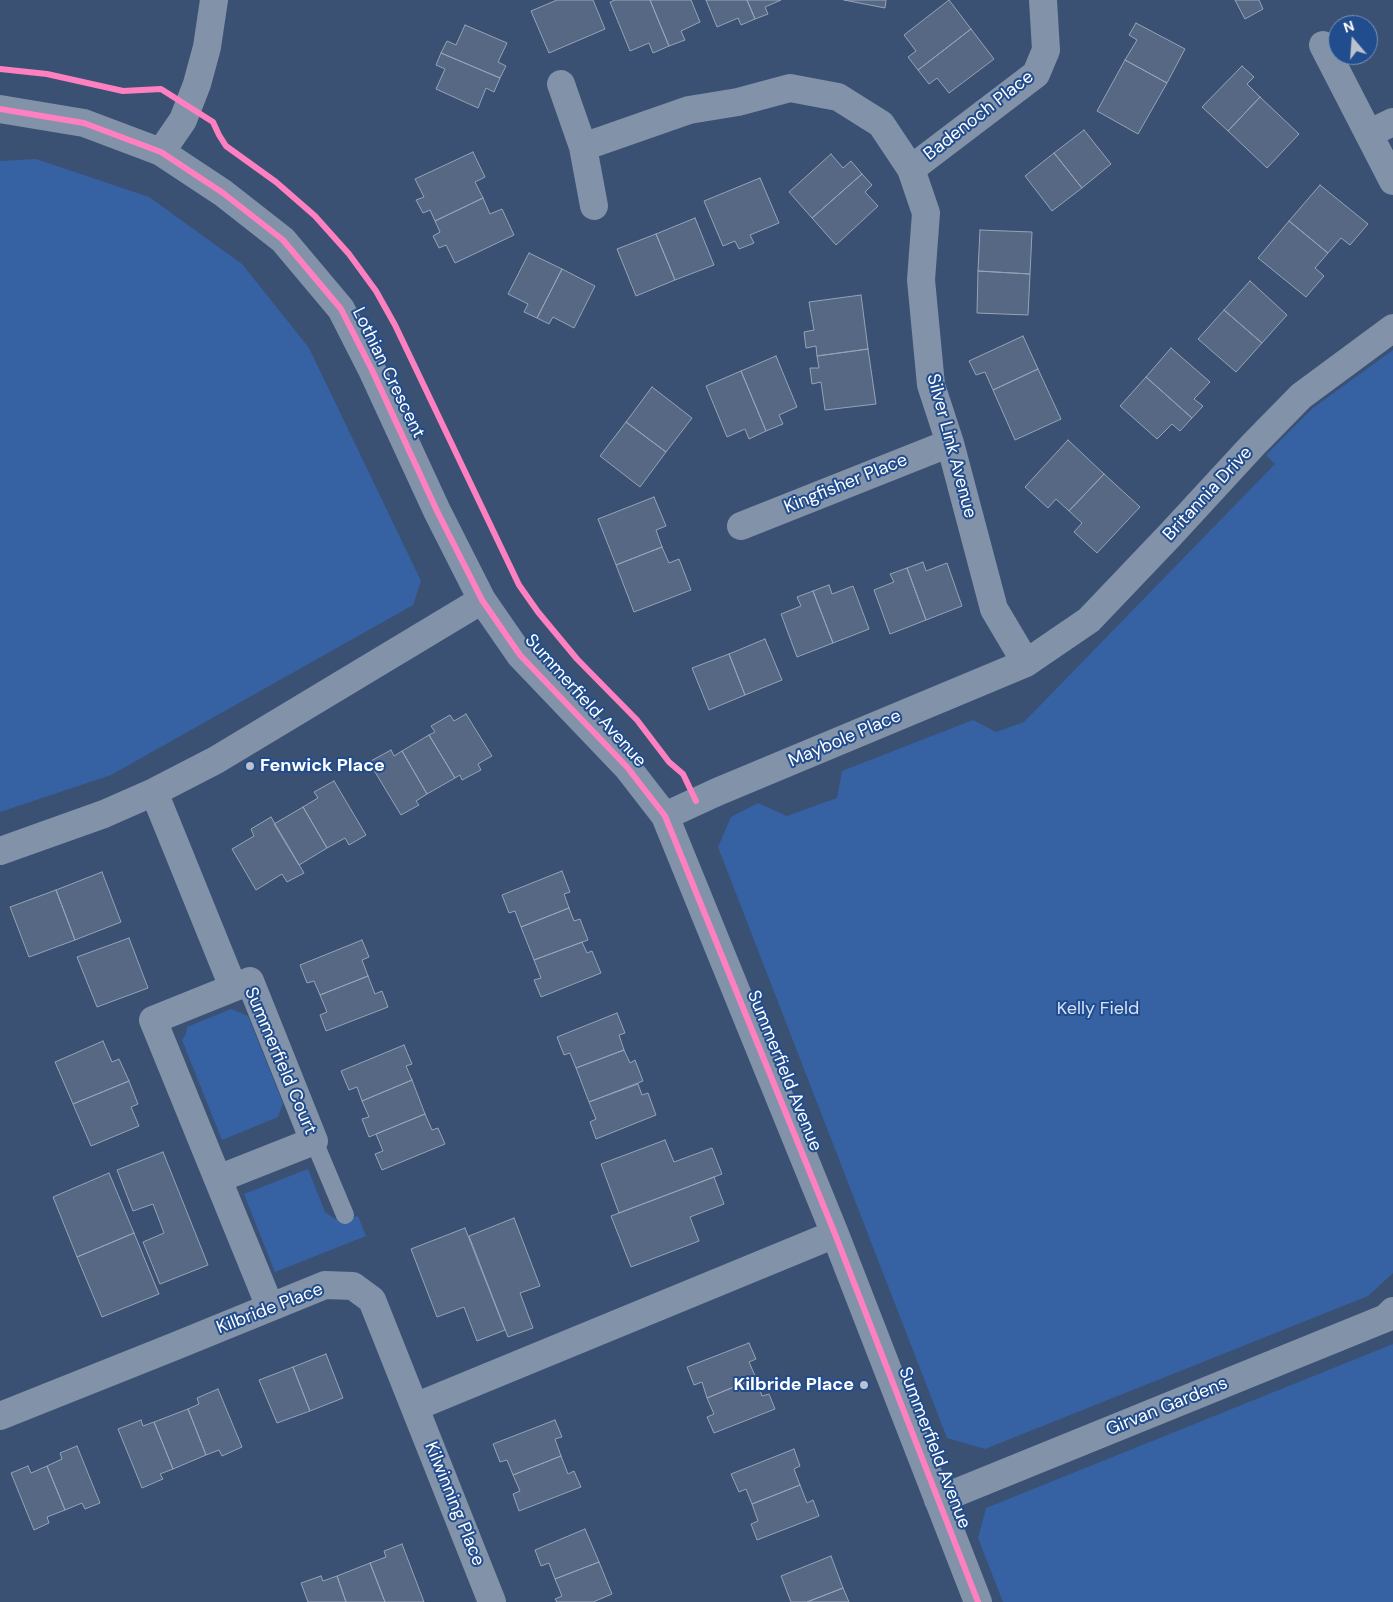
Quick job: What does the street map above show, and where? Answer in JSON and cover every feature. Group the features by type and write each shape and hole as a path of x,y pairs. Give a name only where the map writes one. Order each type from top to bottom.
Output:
{"street":[{"path":"161,152 183,120 198,84 207,47 214,0"},
{"name":"Badenoch Place","path":"911,169 1036,74 1046,50 1043,0"},
{"path":"1323,45 1381,128 1393,181"},
{"path":"561,84 583,147 594,206"},
{"name":"Silver Link Avenue","path":"583,147 689,110 738,102 790,88 838,97 881,124 911,169 926,213 921,280 931,385 950,442 994,608 1026,663"},
{"name":"Lothian Crescent","path":"0,109 84,123 161,152 223,193 283,240 341,309 372,370 437,511 482,600"},
{"name":"Britannia Drive","path":"1026,663 1089,620 1301,396 1393,328"},
{"name":"Kingfisher Place","path":"741,526 950,442"},
{"path":"0,851 104,814 154,792 216,760 482,600"},
{"name":"Summerfield Avenue","path":"482,600 520,655 627,767 665,816 835,1234 978,1602"},
{"name":"Maybole Place","path":"665,816 726,788 1026,663"},
{"name":"Summerfield Court","path":"154,792 233,987"},
{"name":"Summerfield Court","path":"218,1180 314,1141 250,980 153,1020 218,1180 270,1307"},
{"path":"415,1407 835,1234"},
{"name":"Kilbride Place","path":"0,1416 325,1285 353,1286 372,1300 415,1407"},
{"name":"Girvan Gardens","path":"938,1500 1386,1318 1393,1311"},
{"name":"Kilwinning Place","path":"415,1407 492,1602"}],"lane":[{"path":"314,1141 345,1215"}],"green space":[{"path":"36,159 149,197 242,264 309,348 421,581 413,605 111,775 0,812 0,161"},
{"name":"Kelly Field","path":"1393,350 1393,1273 1368,1296 985,1449 947,1438 718,847 731,817 758,803 787,816 837,798 842,771 973,720 996,732 1024,722 1275,464 1266,455 1313,408"},
{"path":"231,1009 248,1016 283,1103 278,1117 222,1140 182,1040 186,1034 187,1027"},
{"path":"308,1169 325,1212 335,1219 346,1220 358,1216 366,1236 275,1272 244,1194"},
{"path":"1393,1344 1393,1602 1003,1602 978,1538 986,1508"}],"building":[{"path":"557,0 593,0 605,29 549,53 531,11"},
{"path":"615,0 650,0 669,46 653,53 649,43 630,51 610,2"},
{"path":"650,0 691,0 700,22 681,31 685,40 669,46"},
{"path":"706,0 747,0 755,19 741,25 738,18 717,27"},
{"path":"747,0 781,0 765,7 768,14 755,19"},
{"path":"844,0 886,0 885,8"},
{"path":"949,0 971,29 918,70 908,57 916,51 904,35"},
{"path":"1235,0 1259,0 1263,9 1245,19"},
{"path":"1136,23 1185,49 1167,83 1125,60 1137,40 1129,35"},
{"path":"465,25 507,43 498,62 506,66 500,78 441,53 447,41 456,45"},
{"path":"971,29 994,59 949,93 937,78 929,84 918,70"},
{"path":"441,53 500,78 494,92 486,88 478,108 436,89 445,69 436,65"},
{"path":"1125,60 1167,83 1138,134 1097,111"},
{"path":"1242,66 1254,77 1247,84 1260,97 1228,131 1202,107"},
{"path":"1260,97 1299,134 1267,168 1228,131"},
{"path":"1084,130 1111,164 1082,188 1054,153"},
{"path":"473,152 485,177 475,182 483,198 435,221 430,210 423,213 416,200 424,197 415,179"},
{"path":"1054,153 1082,188 1052,211 1025,176"},
{"path":"831,154 843,168 851,161 862,174 812,218 789,192"},
{"path":"862,174 872,185 865,192 878,206 836,245 812,218"},
{"path":"760,178 779,223 750,235 754,243 739,249 735,241 723,246 704,201"},
{"path":"1320,185 1368,224 1350,245 1341,238 1328,253 1289,221"},
{"path":"483,198 490,214 502,209 514,235 455,263 446,245 439,248 433,236 440,232 435,221"},
{"path":"695,218 714,265 675,280 656,234"},
{"path":"1289,221 1328,253 1315,268 1324,276 1306,297 1258,258"},
{"path":"980,230 1032,232 1030,274 978,271"},
{"path":"656,234 675,280 636,296 617,249"},
{"path":"529,253 562,269 537,318 524,312 528,304 508,294"},
{"path":"562,269 595,286 574,328 553,317 549,324 537,318"},
{"path":"978,271 1030,274 1028,315 977,313"},
{"path":"1250,281 1287,315 1262,343 1224,310"},
{"path":"861,295 868,349 817,356 816,346 806,348 804,332 814,330 809,302"},
{"path":"1224,310 1262,343 1236,372 1198,339"},
{"path":"1023,336 1038,369 993,390 985,372 976,375 969,361"},
{"path":"1171,348 1210,382 1194,399 1203,406 1192,418 1146,377"},
{"path":"868,349 876,404 825,410 821,382 812,384 810,368 819,368 817,356"},
{"path":"776,356 797,407 779,415 783,424 766,431 741,371"},
{"path":"1038,369 1061,419 1015,440 993,390"},
{"path":"741,371 766,431 749,439 745,429 727,437 706,386"},
{"path":"1146,377 1192,418 1180,431 1172,424 1157,439 1120,406"},
{"path":"652,387 692,418 666,452 626,422"},
{"path":"626,422 666,452 640,487 600,456"},
{"path":"1068,440 1104,474 1069,511 1056,499 1048,508 1025,487"},
{"path":"1104,474 1140,507 1097,553 1074,532 1082,523 1069,511"},
{"path":"654,497 666,526 656,530 662,547 616,565 598,519"},
{"path":"662,547 669,563 679,559 691,590 634,612 616,565"},
{"path":"923,562 926,571 947,563 962,606 926,620 907,568"},
{"path":"907,568 926,620 890,634 874,590 894,582 890,574"},
{"path":"829,585 832,594 853,586 869,629 833,643 813,591"},
{"path":"813,591 833,643 797,657 781,614 801,606 797,597"},
{"path":"765,639 782,680 745,695 729,654"},
{"path":"729,654 745,695 709,710 692,668"},
{"path":"466,714 492,756 478,764 481,770 462,780 460,775 455,778 429,735 435,732 431,726 450,715 454,721"},
{"path":"429,735 455,778 427,794 402,751"},
{"path":"391,750 394,756 402,751 427,794 416,801 419,805 401,815 369,762"},
{"path":"334,781 366,835 349,845 345,838 327,848 303,807 318,798 314,792"},
{"path":"303,807 327,848 299,865 274,824"},
{"path":"271,817 304,873 287,882 282,874 256,890 232,849 254,836 251,829"},
{"path":"562,871 570,892 564,894 569,908 521,927 515,911 509,913 502,895"},
{"path":"102,872 121,922 75,940 56,890"},
{"path":"56,890 75,940 29,957 10,907"},
{"path":"569,908 574,921 580,919 588,940 534,960 521,927"},
{"path":"129,938 148,988 97,1007 77,957"},
{"path":"362,940 369,957 362,960 368,976 320,995 314,981 307,983 300,965"},
{"path":"582,942 587,953 592,951 601,973 541,997 534,980 541,978 534,960"},
{"path":"368,976 375,994 382,991 388,1007 326,1031 320,1015 327,1012 320,995"},
{"path":"617,1013 625,1033 619,1035 624,1050 576,1068 570,1053 564,1055 557,1037"},
{"path":"103,1041 112,1062 119,1059 129,1081 73,1104 55,1062"},
{"path":"404,1045 412,1064 406,1066 412,1080 362,1101 357,1087 349,1090 341,1071"},
{"path":"624,1050 630,1063 635,1060 643,1081 589,1102 576,1068"},
{"path":"412,1080 425,1114 369,1137 362,1119 369,1117 362,1101"},
{"path":"129,1081 138,1104 131,1107 139,1126 91,1146 73,1104"},
{"path":"638,1084 642,1095 648,1093 656,1115 596,1139 590,1122 596,1119 589,1102"},
{"path":"425,1114 432,1130 438,1128 445,1144 382,1170 375,1154 383,1151 376,1134"},
{"path":"665,1140 674,1162 712,1148 722,1174 619,1213 601,1164"},
{"path":"163,1152 208,1265 160,1284 143,1242 164,1233 153,1204 133,1211 117,1170"},
{"path":"109,1173 134,1233 77,1257 53,1197"},
{"path":"714,1177 724,1204 690,1217 699,1241 631,1267 611,1216"},
{"path":"514,1218 540,1286 520,1293 533,1328 508,1337 469,1236"},
{"path":"465,1228 505,1330 477,1341 464,1307 437,1317 411,1249"},
{"path":"134,1233 159,1294 102,1317 77,1257"},
{"path":"749,1343 756,1359 749,1362 756,1378 707,1398 702,1382 694,1385 687,1367"},
{"path":"326,1354 343,1398 310,1411 293,1367"},
{"path":"293,1367 310,1411 277,1423 259,1380"},
{"path":"756,1378 762,1396 769,1394 775,1409 714,1433 707,1417 714,1414 707,1398"},
{"path":"218,1389 242,1447 222,1456 219,1450 206,1455 188,1409 199,1404 197,1398"},
{"path":"188,1409 206,1455 173,1469 154,1422"},
{"path":"141,1420 143,1426 154,1422 173,1469 160,1474 163,1479 142,1488 118,1429"},
{"path":"555,1420 562,1437 555,1439 561,1456 513,1475 507,1460 500,1462 493,1444"},
{"path":"77,1446 100,1503 85,1509 82,1503 65,1510 47,1466 62,1459 60,1453"},
{"path":"794,1449 800,1466 794,1469 800,1485 752,1504 746,1489 739,1492 731,1474"},
{"path":"561,1456 568,1474 574,1471 581,1487 519,1511 513,1494 520,1491 513,1475"},
{"path":"28,1466 31,1473 47,1466 65,1510 47,1517 49,1523 34,1530 11,1473"},
{"path":"800,1485 807,1503 813,1500 819,1516 757,1540 751,1524 758,1521 752,1504"},
{"path":"585,1529 599,1562 555,1579 549,1563 541,1566 535,1550"},
{"path":"402,1544 424,1602 385,1602 370,1563 386,1557 384,1551"},
{"path":"831,1556 843,1588 807,1602 791,1602 781,1576"},
{"path":"599,1562 612,1594 593,1602 557,1602 555,1599 562,1596 555,1579"},
{"path":"370,1563 385,1602 346,1602 337,1576"},
{"path":"321,1576 323,1581 337,1576 346,1602 308,1602 301,1583"},
{"path":"843,1588 849,1602 807,1602"}],"cycle path":[{"path":"0,69 47,74 123,91 161,89 213,122 226,146 276,182 315,216 349,254 376,291 395,325 519,585 538,612 577,659 637,720 669,762 683,774 696,801"},
{"path":"0,109 84,123 161,152 223,193 283,240 341,309 372,370 437,511 482,600 520,655 627,767 665,816 835,1234 978,1602"}],"place":[{"name":"Fenwick Place","path":"250,766"},
{"name":"Kilbride Place","path":"864,1385"}]}
